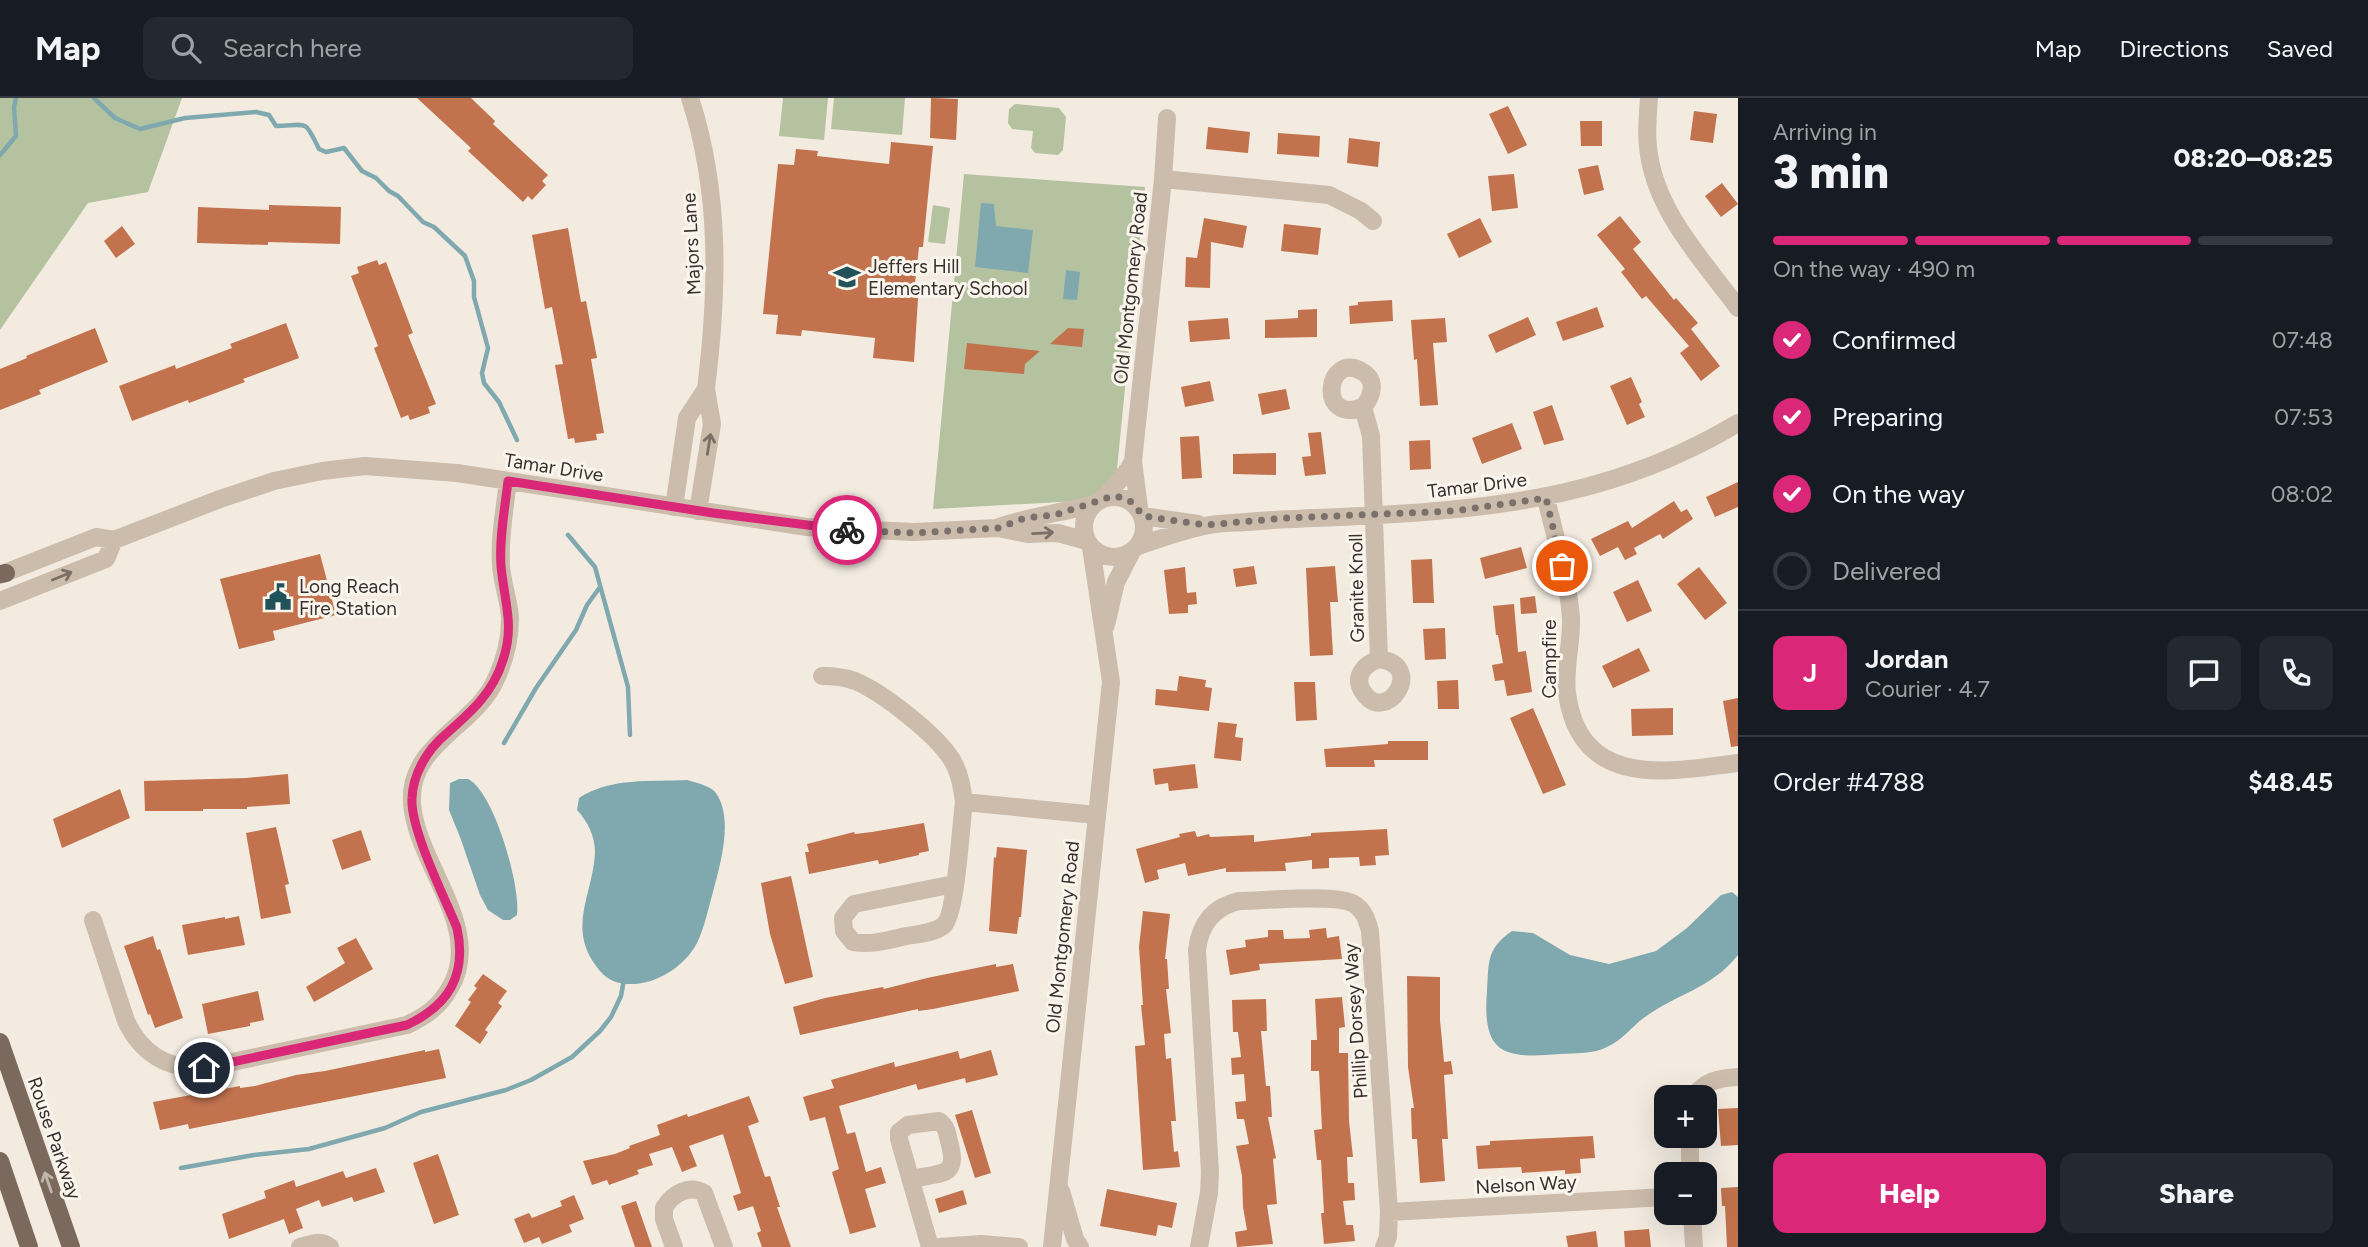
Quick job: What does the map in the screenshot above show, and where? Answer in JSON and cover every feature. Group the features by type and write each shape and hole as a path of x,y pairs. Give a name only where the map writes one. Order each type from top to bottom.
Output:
{"main road":[{"name":"Rouse Parkway","path":"0,1042 71,1247"},
{"path":"0,1161 29,1247"}],"street":[{"name":"Majors Lane","path":"690,98 709,180 716,259 715,310 706,389 712,424 698,511"},
{"path":"1649,98 1648,146 1658,190 1667,210 1738,308"},
{"name":"Old Montgomery Road","path":"1141,512 1133,461 1167,118"},
{"path":"1163,179 1329,195 1361,211 1373,221"},
{"name":"Majors Lane","path":"674,507 687,418 706,389"},
{"name":"Granite Knoll","path":"1363,407 1371,436 1379,659"},
{"name":"Tamar Drive","path":"1134,550 1205,525 1287,518 1453,511 1546,498 1585,489 1653,465 1697,446 1738,423"},
{"path":"1098,501 1124,498 1141,512 1145,529 1134,550 1113,557 1104,555 1089,544 1084,523 1087,513 1098,501 1128,470 1133,461"},
{"name":"Tamar Drive","path":"2,574 96,537 114,540 274,481 321,471 365,466 409,468 508,481 807,527 914,533 998,528 1028,534 1058,533 1089,544"},
{"path":"93,920 125,1021 132,1035 153,1056 178,1066 204,1068 407,1025 436,1009 455,978 461,945 457,928 419,836 412,800 424,760 443,736 482,700 495,682 504,659 510,616 501,565 508,481"},
{"name":"Campfire","path":"1546,498 1571,618 1566,691 1575,723 1583,737 1604,757 1629,769 1666,772 1738,763"},
{"name":"Tamar Drive","path":"998,528 1025,518 1055,515 1098,501"},
{"name":"Tamar Drive","path":"1141,512 1205,525"},
{"name":"Tamar Drive","path":"0,601 106,559 114,540"},
{"name":"Old Montgomery Road","path":"1052,1247 1111,682 1089,544"},
{"name":"Old Montgomery Road","path":"1105,632 1116,582 1134,550"},
{"path":"822,676 837,676 871,689 925,730 952,760 961,783 964,802 954,884 950,916 942,927 869,944 853,942 844,932 843,918 854,904 954,884"},
{"path":"964,802 1096,816"},
{"name":"Phillip Dorsey Way","path":"1199,1247 1210,1172 1198,938 1207,919 1225,905 1239,901 1339,898 1355,905 1367,918 1371,945 1389,1212 1388,1237 1384,1247"},
{"path":"1706,1085 1719,1078 1738,1077"},
{"path":"912,1179 930,1247"},
{"path":"1058,1181 1075,1239 1080,1247"},
{"path":"674,1247 664,1220 664,1208 676,1193 691,1189 704,1193 724,1247"},
{"name":"Nelson Way","path":"1389,1212 1654,1198"},
{"path":"1693,1225 1694,1247"},
{"path":"300,1247 316,1242 323,1242 330,1247"},
{"path":"939,1247 981,1244 1019,1247"}],"green space":[{"path":"0,98 182,98 148,192 88,203 0,330"},
{"path":"783,98 828,98 824,140 779,136"},
{"path":"834,98 905,98 902,135 831,129"},
{"path":"1015,104 1059,108 1066,117 1063,150 1058,155 1035,153 1031,148 1033,131 1012,129 1008,123 1009,109"},
{"path":"964,174 1145,187 1114,499 933,509"},
{"path":"933,205 950,208 945,244 928,242"}],"water":[{"path":"981,203 994,204 996,226 1033,230 1028,273 975,267"},
{"path":"1066,270 1080,272 1077,300 1063,299"},
{"path":"468,779 478,787 504,841 517,902 517,915 510,920 503,920 488,910 449,810 450,783"},
{"path":"687,780 713,790 724,816 722,856 702,930 691,953 673,970 639,984 616,982 604,976 596,966 583,938 582,924 595,853 590,830 577,810 579,798 591,791 618,784"},
{"path":"1732,892 1738,897 1738,955 1716,976 1657,1009 1613,1044 1590,1052 1524,1055 1500,1048 1493,1040 1486,1012 1490,957 1497,944 1512,931 1533,933 1570,955 1609,964 1656,951 1687,928 1721,895"}],"building":[{"path":"417,98 471,98 495,121 493,124 548,175 542,181 546,185 532,200 528,196 523,202 468,151 471,148"},
{"path":"931,98 958,99 956,140 930,138"},
{"path":"1508,106 1527,145 1508,154 1489,114"},
{"path":"1694,111 1717,114 1713,143 1690,140"},
{"path":"1580,121 1602,121 1602,146 1581,146"},
{"path":"1208,127 1250,132 1248,153 1206,149"},
{"path":"1278,133 1320,136 1319,157 1277,154"},
{"path":"1349,138 1380,142 1378,167 1347,163"},
{"path":"891,142 933,146 923,247 919,247 915,283 919,283 914,362 873,358 875,338 802,330 801,336 776,334 778,315 763,314 778,164 794,165 796,149 818,151 817,156 889,164"},
{"path":"1598,165 1604,190 1584,195 1578,169"},
{"path":"1514,174 1518,208 1492,211 1488,176"},
{"path":"1722,183 1738,204 1721,217 1705,196"},
{"path":"269,205 341,207 340,244 197,243 198,207 269,210"},
{"path":"1620,216 1641,242 1633,249 1674,300 1676,298 1698,323 1691,329 1720,366 1701,381 1680,353 1689,346 1646,296 1642,299 1621,272 1625,269 1597,235"},
{"path":"1204,218 1247,226 1243,248 1211,242 1210,288 1185,287 1186,257 1197,258"},
{"path":"1480,218 1492,242 1459,258 1447,234"},
{"path":"1284,224 1321,228 1318,255 1281,251"},
{"path":"122,226 135,244 116,258 104,241"},
{"path":"568,228 581,302 586,301 597,358 591,359 604,433 596,434 597,440 575,443 574,438 568,439 555,365 563,364 552,307 545,309 532,235"},
{"path":"377,260 379,265 386,262 413,333 408,335 436,404 428,407 430,413 410,420 408,415 401,418 374,348 378,346 351,276 359,273 357,267"},
{"path":"1392,300 1393,321 1350,324 1349,306 1358,305 1358,302"},
{"path":"1597,307 1604,327 1563,341 1556,322"},
{"path":"1317,309 1317,337 1265,338 1265,320 1298,318 1298,310"},
{"path":"1528,317 1536,335 1496,353 1488,335"},
{"path":"1228,318 1230,339 1190,342 1188,321"},
{"path":"1445,318 1447,342 1433,343 1438,405 1420,406 1411,320"},
{"path":"286,323 299,358 243,379 245,382 132,421 119,386 232,348 230,344"},
{"path":"95,328 108,362 39,390 41,394 0,410 0,369"},
{"path":"1068,328 1084,329 1082,347 1050,344"},
{"path":"967,343 1040,351 1025,364 1024,374 964,369"},
{"path":"1631,377 1642,402 1639,404 1645,417 1627,425 1610,386"},
{"path":"1210,381 1214,401 1185,407 1181,387"},
{"path":"1286,389 1290,409 1262,415 1258,394"},
{"path":"1552,405 1564,440 1544,445 1533,412"},
{"path":"1512,423 1522,449 1482,464 1472,438"},
{"path":"1321,432 1326,474 1305,476 1302,457 1311,456 1308,433"},
{"path":"1199,436 1202,478 1182,479 1180,437"},
{"path":"1430,440 1431,469 1410,470 1409,441"},
{"path":"1276,453 1276,475 1233,474 1233,454"},
{"path":"1738,482 1738,507 1715,517 1706,497"},
{"path":"1674,501 1681,512 1687,509 1693,519 1663,539 1660,534 1634,548 1637,554 1625,560 1618,547 1600,556 1591,539 1628,521 1632,528"},
{"path":"1521,547 1527,568 1485,579 1480,558"},
{"name":"Long Reach Fire Station","path":"320,554 336,615 273,631 275,640 239,649 220,579"},
{"path":"1432,559 1434,603 1413,603 1411,560"},
{"path":"1254,566 1257,584 1236,587 1233,569"},
{"path":"1335,566 1338,602 1330,602 1333,655 1310,656 1306,568"},
{"path":"1185,567 1187,593 1196,592 1197,604 1188,605 1188,613 1169,614 1164,570"},
{"path":"1699,567 1727,603 1705,620 1677,584"},
{"path":"1638,580 1652,611 1627,622 1613,592"},
{"path":"1535,596 1537,613 1521,614 1520,598"},
{"path":"1514,604 1518,652 1526,651 1532,692 1507,696 1504,680 1495,681 1492,665 1503,663 1493,606"},
{"path":"1445,628 1446,659 1425,660 1423,629"},
{"path":"1639,648 1650,671 1613,688 1602,666"},
{"path":"1179,676 1206,680 1205,687 1212,688 1209,711 1155,705 1156,689 1177,691"},
{"path":"1458,680 1459,709 1438,709 1437,681"},
{"path":"1294,682 1315,682 1317,720 1296,721"},
{"path":"1738,698 1738,746 1731,747 1723,701"},
{"path":"1533,708 1566,785 1543,794 1510,718"},
{"path":"1673,708 1673,735 1632,736 1631,709"},
{"path":"1218,722 1237,724 1235,737 1243,738 1241,761 1214,758"},
{"path":"1388,741 1428,741 1428,760 1374,760 1375,767 1326,767 1324,749 1388,744"},
{"path":"1195,764 1198,788 1169,791 1168,783 1155,785 1153,769"},
{"path":"288,774 290,804 247,809 145,811 144,781"},
{"path":"120,789 130,818 62,848 53,819"},
{"path":"924,823 929,851 879,864 878,860 809,874 805,852 809,852 807,844 854,832 872,832"},
{"path":"276,827 289,884 285,885 291,913 261,919 246,833"},
{"path":"1387,829 1389,855 1375,856 1376,865 1360,866 1359,857 1329,858 1329,868 1312,869 1312,860 1285,863 1286,871 1226,872 1226,868 1188,876 1185,863 1157,870 1159,879 1145,883 1136,849 1195,831 1197,837 1209,834 1210,837 1254,835 1254,842 1311,836 1311,833"},
{"path":"361,830 371,860 342,870 332,840"},
{"path":"997,847 1027,850 1017,934 989,931"},
{"path":"791,876 813,977 785,984 770,934 761,883"},
{"path":"1143,911 1170,914 1165,959 1171,1033 1164,1034 1166,1059 1171,1058 1176,1121 1171,1121 1174,1152 1178,1151 1180,1167 1143,1170 1135,1046 1145,1045 1139,947"},
{"path":"239,916 245,945 188,955 182,925"},
{"path":"1326,928 1327,938 1339,936 1342,959 1259,964 1260,970 1230,975 1226,950 1246,947 1245,940 1268,937 1268,930 1283,930 1284,939 1310,938 1309,930"},
{"path":"153,936 157,950 160,949 183,1018 155,1028 124,946"},
{"path":"356,938 373,969 314,1002 306,987 345,963 337,948"},
{"path":"996,964 996,967 1013,964 1019,991 933,1009 918,1009 800,1035 793,1007 825,998 883,987 884,989"},
{"path":"483,974 507,991 498,1003 502,1006 485,1030 488,1032 480,1044 455,1026 471,1002 468,1000 477,988 474,986"},
{"path":"1407,976 1440,977 1444,1062 1451,1061 1453,1074 1444,1075 1448,1139 1442,1139 1445,1181 1420,1183 1417,1139 1412,1139 1411,1108 1414,1108 1408,1067"},
{"path":"258,991 264,1020 250,1023 250,1026 208,1034 202,1004"},
{"path":"1342,997 1345,1027 1339,1028 1339,1053 1348,1053 1349,1121 1353,1157 1347,1157 1348,1183 1354,1183 1355,1200 1343,1201 1346,1225 1353,1225 1355,1241 1324,1244 1321,1160 1317,1160 1314,1130 1322,1129 1319,1071 1311,1071 1311,1040 1317,1040 1315,999"},
{"path":"1266,999 1267,1031 1261,1031 1266,1086 1270,1086 1272,1117 1268,1117 1276,1158 1273,1159 1277,1204 1267,1205 1273,1244 1237,1247 1235,1232 1247,1230 1236,1146 1249,1144 1244,1119 1237,1119 1235,1102 1246,1101 1244,1074 1232,1075 1231,1058 1241,1057 1238,1032 1233,1032 1232,1000"},
{"path":"439,1049 446,1078 189,1129 188,1124 160,1130 153,1102 240,1086 255,1086 296,1075"},
{"path":"991,1050 998,1075 966,1083 965,1078 918,1090 916,1084 839,1106 847,1134 855,1132 866,1172 881,1167 886,1183 865,1189 876,1227 850,1234 832,1172 839,1169 825,1117 810,1121 803,1097 834,1088 831,1080 894,1062 895,1067 958,1051 960,1059"},
{"path":"749,1096 759,1122 748,1126 765,1177 770,1176 791,1247 762,1247 757,1233 761,1231 753,1206 738,1211 733,1196 741,1193 723,1134 689,1146 697,1166 682,1172 672,1147 649,1154 653,1165 637,1170 639,1174 609,1185 607,1180 592,1185 583,1161 615,1154 660,1135 657,1125"},
{"path":"1738,1108 1738,1145 1721,1146 1718,1109"},
{"path":"972,1110 991,1173 975,1178 955,1115"},
{"path":"1593,1136 1595,1158 1580,1159 1581,1173 1565,1174 1565,1170 1522,1173 1521,1167 1478,1169 1476,1146 1490,1145 1490,1141"},
{"path":"438,1154 459,1215 434,1224 413,1163"},
{"path":"376,1168 385,1192 354,1202 352,1197 322,1207 319,1200 296,1209 303,1228 289,1234 284,1219 229,1239 222,1214 266,1198 264,1191 294,1180 296,1187 343,1171 346,1178"},
{"path":"1738,1187 1738,1247 1727,1247 1725,1206 1722,1206 1721,1188"},
{"path":"1107,1189 1177,1203 1172,1228 1158,1225 1156,1236 1100,1226"},
{"path":"963,1190 967,1204 939,1213 935,1199"},
{"path":"574,1195 584,1219 569,1225 572,1232 542,1244 539,1237 524,1243 514,1219 529,1213 532,1218 562,1206 560,1201"},
{"path":"636,1201 652,1247 635,1247 621,1206"},
{"path":"1649,1229 1651,1247 1625,1247 1624,1231"},
{"path":"1596,1231 1598,1247 1568,1247 1566,1236"}],"waterway":[{"path":"0,155 16,136 16,98"},
{"path":"94,98 115,118 140,129 185,118 256,112 269,115 276,126 305,126 319,149 326,152 344,148 362,171 376,178 398,196 423,222 434,227 465,256 474,281 474,297 488,348 482,373 484,383 499,402 517,440"},
{"path":"568,535 595,567 628,687 630,735"},
{"path":"504,743 600,587"},
{"path":"181,1168 254,1155 309,1149 385,1128 421,1112 506,1090 531,1080 572,1057 600,1031 611,1017 621,996 624,979"}],"way so far":[{"path":"847,530 914,533 998,528 1025,518 1055,515 1113,496 1133,503 1143,516 1205,525 1287,518 1453,511 1546,498 1562,566"}],"place":[{"name":"Jeffers Hill Elementary School","path":"847,277"},
{"name":"Long Reach Fire Station","path":"278,597"}],"route":[{"path":"204,1068 407,1025 436,1009 455,978 461,945 457,928 419,836 412,800 420,767 429,753 443,736 482,700 495,682 504,659 510,616 501,565 508,481 807,527 847,530"}]}
